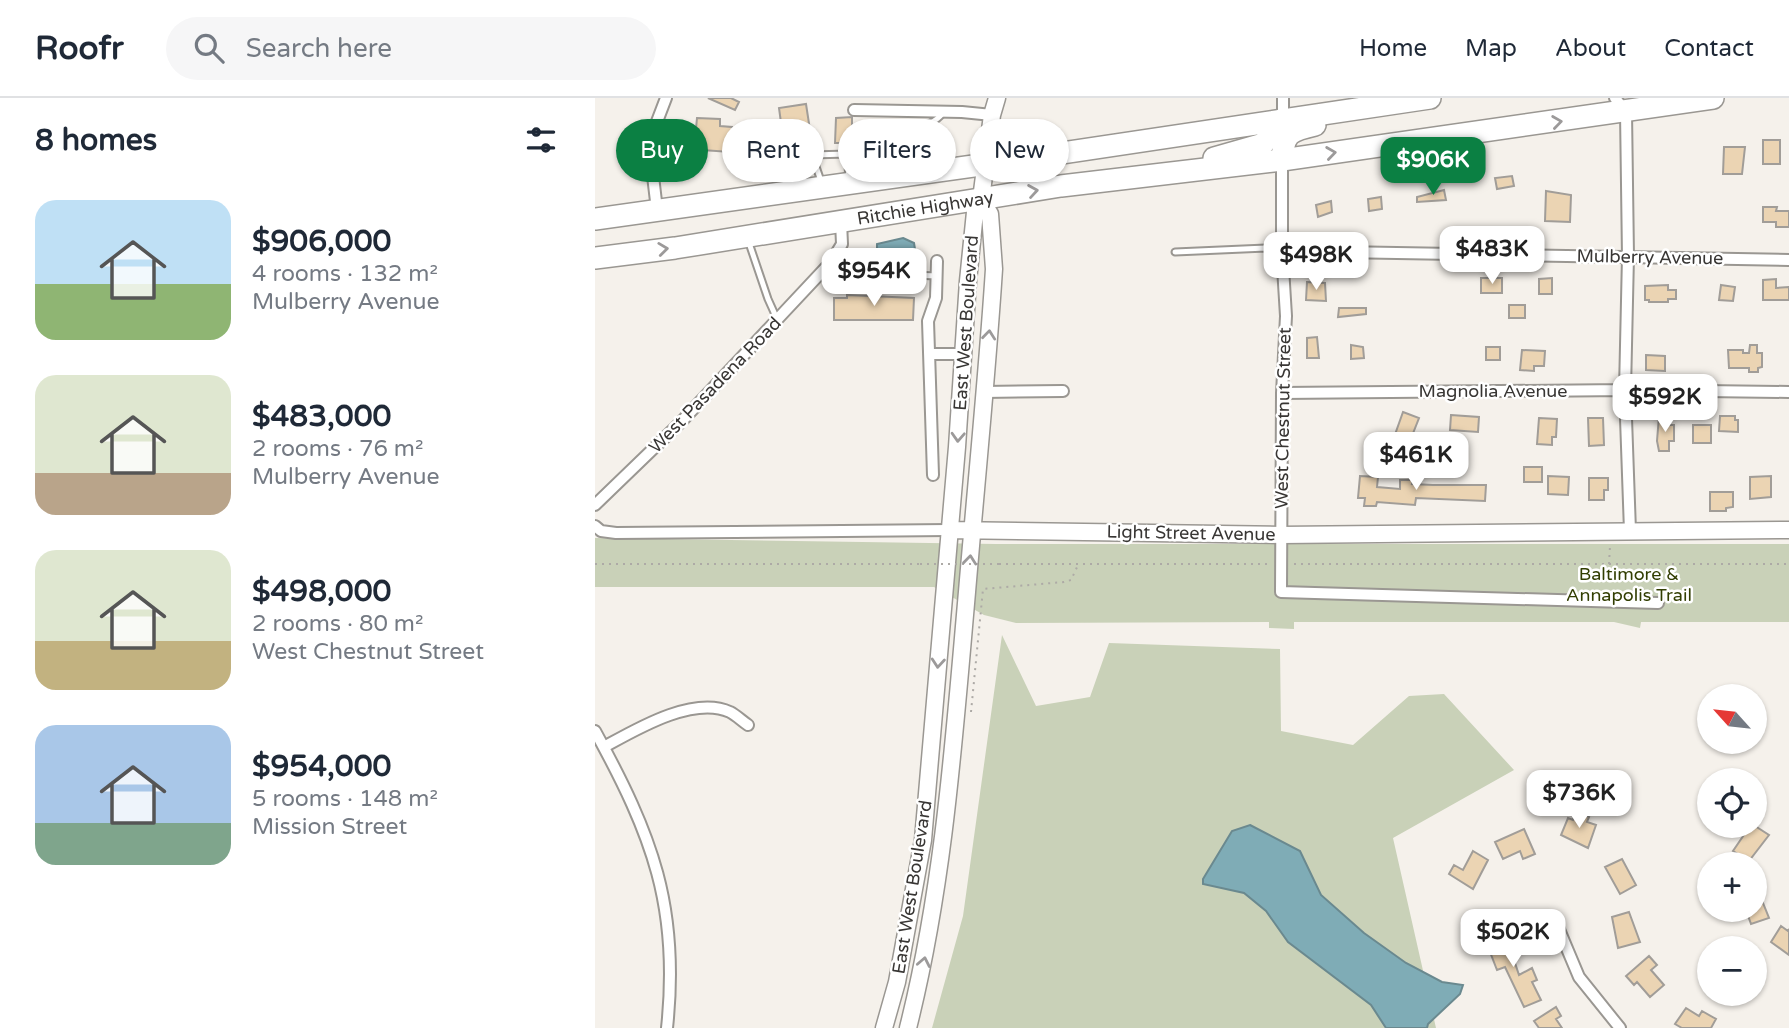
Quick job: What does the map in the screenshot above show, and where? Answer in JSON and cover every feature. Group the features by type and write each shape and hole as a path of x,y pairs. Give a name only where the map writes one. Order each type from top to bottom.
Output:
{"highway":[{"name":"Ritchie Highway","path":"595,258 981,199 1282,160 1621,105 1713,98"},
{"path":"1069,148 1283,109 1419,100"},
{"path":"1282,160 1283,143 1294,130 1419,100"},
{"path":"1158,175 1263,144 1283,109"},
{"path":"595,219 849,182"}],"main road":[{"path":"991,119 997,98"},
{"path":"981,199 983,182"},
{"name":"East West Boulevard","path":"884,1028 897,982 923,840 957,447 962,354 975,212 981,199"},
{"name":"East West Boulevard","path":"908,1028 924,963 947,810 973,530 994,270 990,214 981,199"},
{"name":"Light Street Avenue","path":"949,530 1281,535 1789,530"}],"street":[{"path":"658,119 666,98"},
{"path":"1621,105 1628,256 1625,390 1630,531"},
{"path":"853,110 992,115"},
{"name":"West Chestnut Street","path":"1282,160 1282,251 1286,316 1282,393 1281,592 1658,603"},
{"path":"654,182 657,210"},
{"name":"West Pasadena Road","path":"595,505 683,421 825,267 842,244 841,222"},
{"name":"Mulberry Avenue","path":"1282,251 1789,260"},
{"path":"933,475 929,321 936,298 937,261"},
{"path":"929,354 962,354"},
{"name":"Magnolia Avenue","path":"1282,393 1625,390 1789,392"},
{"path":"983,392 1063,391"},
{"name":"Light Street Avenue","path":"595,526 601,531 616,533 949,530"},
{"path":"604,747 649,723 695,710 715,708 729,712 748,725"},
{"path":"595,731 632,801 650,843 665,901 671,960 667,1028"},
{"path":"1555,920 1579,977 1620,1028"}],"lane":[{"path":"938,119 944,112"},
{"path":"789,182 791,191"},
{"path":"822,182 823,186"},
{"path":"746,237 777,319"},
{"name":"Mulberry Avenue","path":"1175,252 1266,248 1282,251"},
{"path":"825,267 837,272 937,276"}],"path":[{"path":"1609,564 1611,531"},
{"path":"595,564 1789,564"},
{"path":"983,589 1071,580 1078,564"}],"green space":[{"name":"Baltimore & Annapolis Trail","path":"595,538 996,544 1789,544 1789,622 1641,622 1640,628 1614,622 1294,622 1294,629 1269,628 1269,622 1016,623 984,615 934,587 595,587"},
{"path":"1002,635 1036,706 1090,697 1109,643 1280,649 1281,731 1353,745 1409,696 1444,694 1514,770 1393,838 1436,1028 932,1028 963,916"}],"water":[{"path":"903,238 914,243 915,249 910,258 877,257 877,244"},
{"path":"1250,825 1300,851 1321,895 1364,933 1406,963 1442,982 1463,985 1460,994 1427,1028 1386,1028 1371,1005 1288,942 1266,911 1244,893 1203,884 1203,879 1232,831"}],"building":[{"path":"708,98 731,98 739,102 735,110"},
{"path":"806,104 808,119 780,119 779,108"},
{"path":"852,117 838,119 838,143 835,143 836,118"},
{"path":"697,118 720,119 722,151 708,150 708,119"},
{"path":"1763,140 1780,140 1780,164 1763,164"},
{"path":"1724,147 1745,147 1742,174 1723,174"},
{"path":"1512,176 1514,186 1497,189 1495,178"},
{"path":"1444,190 1446,200 1417,202 1417,197"},
{"path":"1546,191 1571,195 1570,222 1545,221"},
{"path":"1381,197 1382,209 1369,211 1368,199"},
{"path":"1331,201 1332,212 1318,217 1316,205"},
{"path":"1763,207 1777,207 1776,211 1789,211 1789,227 1776,227 1776,222 1763,222"},
{"path":"1481,278 1502,278 1502,293 1481,293"},
{"path":"1552,278 1552,294 1539,294 1539,279"},
{"path":"1776,279 1776,288 1789,287 1789,300 1763,300 1763,280"},
{"path":"1307,282 1325,283 1326,301 1306,300"},
{"path":"1668,285 1668,290 1676,290 1676,299 1668,299 1668,302 1645,300 1645,286"},
{"path":"1721,285 1735,287 1733,301 1719,300"},
{"path":"847,295 914,298 913,320 834,320 834,298 847,298"},
{"path":"1509,305 1525,305 1525,318 1509,318"},
{"path":"1339,308 1366,308 1366,314 1338,317"},
{"path":"1317,337 1319,358 1307,358 1307,338"},
{"path":"1351,345 1363,347 1364,358 1351,359"},
{"path":"1750,345 1757,345 1757,353 1762,353 1762,367 1758,368 1758,372 1749,372 1749,368 1729,368 1728,350 1743,350 1743,353 1749,353"},
{"path":"1486,347 1500,347 1500,360 1486,360"},
{"path":"1522,350 1545,351 1544,366 1534,366 1534,371 1520,370"},
{"path":"1646,355 1665,356 1665,371 1646,370"},
{"path":"1403,412 1419,418 1410,441 1414,442 1411,450 1392,443"},
{"path":"1451,415 1479,417 1478,432 1450,430"},
{"path":"1659,416 1668,417 1668,425 1674,425 1674,441 1669,441 1669,451 1659,451"},
{"path":"1720,416 1735,416 1735,420 1738,420 1738,432 1719,431"},
{"path":"1539,418 1557,419 1556,437 1552,437 1552,445 1537,444"},
{"path":"1588,418 1603,418 1604,445 1589,446"},
{"path":"1693,425 1711,425 1711,443 1693,443"},
{"path":"1524,467 1542,467 1542,482 1524,482"},
{"path":"1360,476 1378,477 1377,487 1400,489 1400,480 1413,480 1412,484 1486,485 1485,501 1416,498 1415,505 1377,502 1376,506 1364,506 1365,498 1358,498"},
{"path":"1548,476 1569,477 1568,495 1548,494"},
{"path":"1771,476 1771,497 1750,499 1750,477"},
{"path":"1589,478 1608,478 1608,490 1604,490 1604,500 1589,500"},
{"path":"1710,492 1733,492 1733,507 1726,508 1726,511 1710,511"},
{"path":"1576,812 1589,817 1587,822 1596,825 1588,848 1561,835 1568,818 1573,820"},
{"path":"1524,829 1535,854 1523,859 1520,851 1503,859 1495,842"},
{"path":"1742,838 1767,838 1756,852 1733,851"},
{"path":"1473,851 1488,860 1473,889 1449,874 1454,865 1463,870"},
{"path":"1622,859 1636,885 1620,894 1605,867"},
{"path":"1629,912 1640,942 1618,948 1612,917"},
{"path":"1781,926 1788,931 1789,929 1789,955 1771,942"},
{"path":"1504,930 1519,975 1532,968 1537,980 1532,982 1541,1000 1524,1007 1505,967 1497,970 1485,939"},
{"path":"1649,956 1657,965 1651,970 1664,985 1650,997 1637,982 1634,985 1626,976"},
{"path":"1556,1007 1561,1016 1556,1019 1562,1028 1539,1028 1534,1021"},
{"path":"1686,1008 1699,1016 1702,1011 1716,1019 1711,1028 1682,1028 1675,1024"}]}
